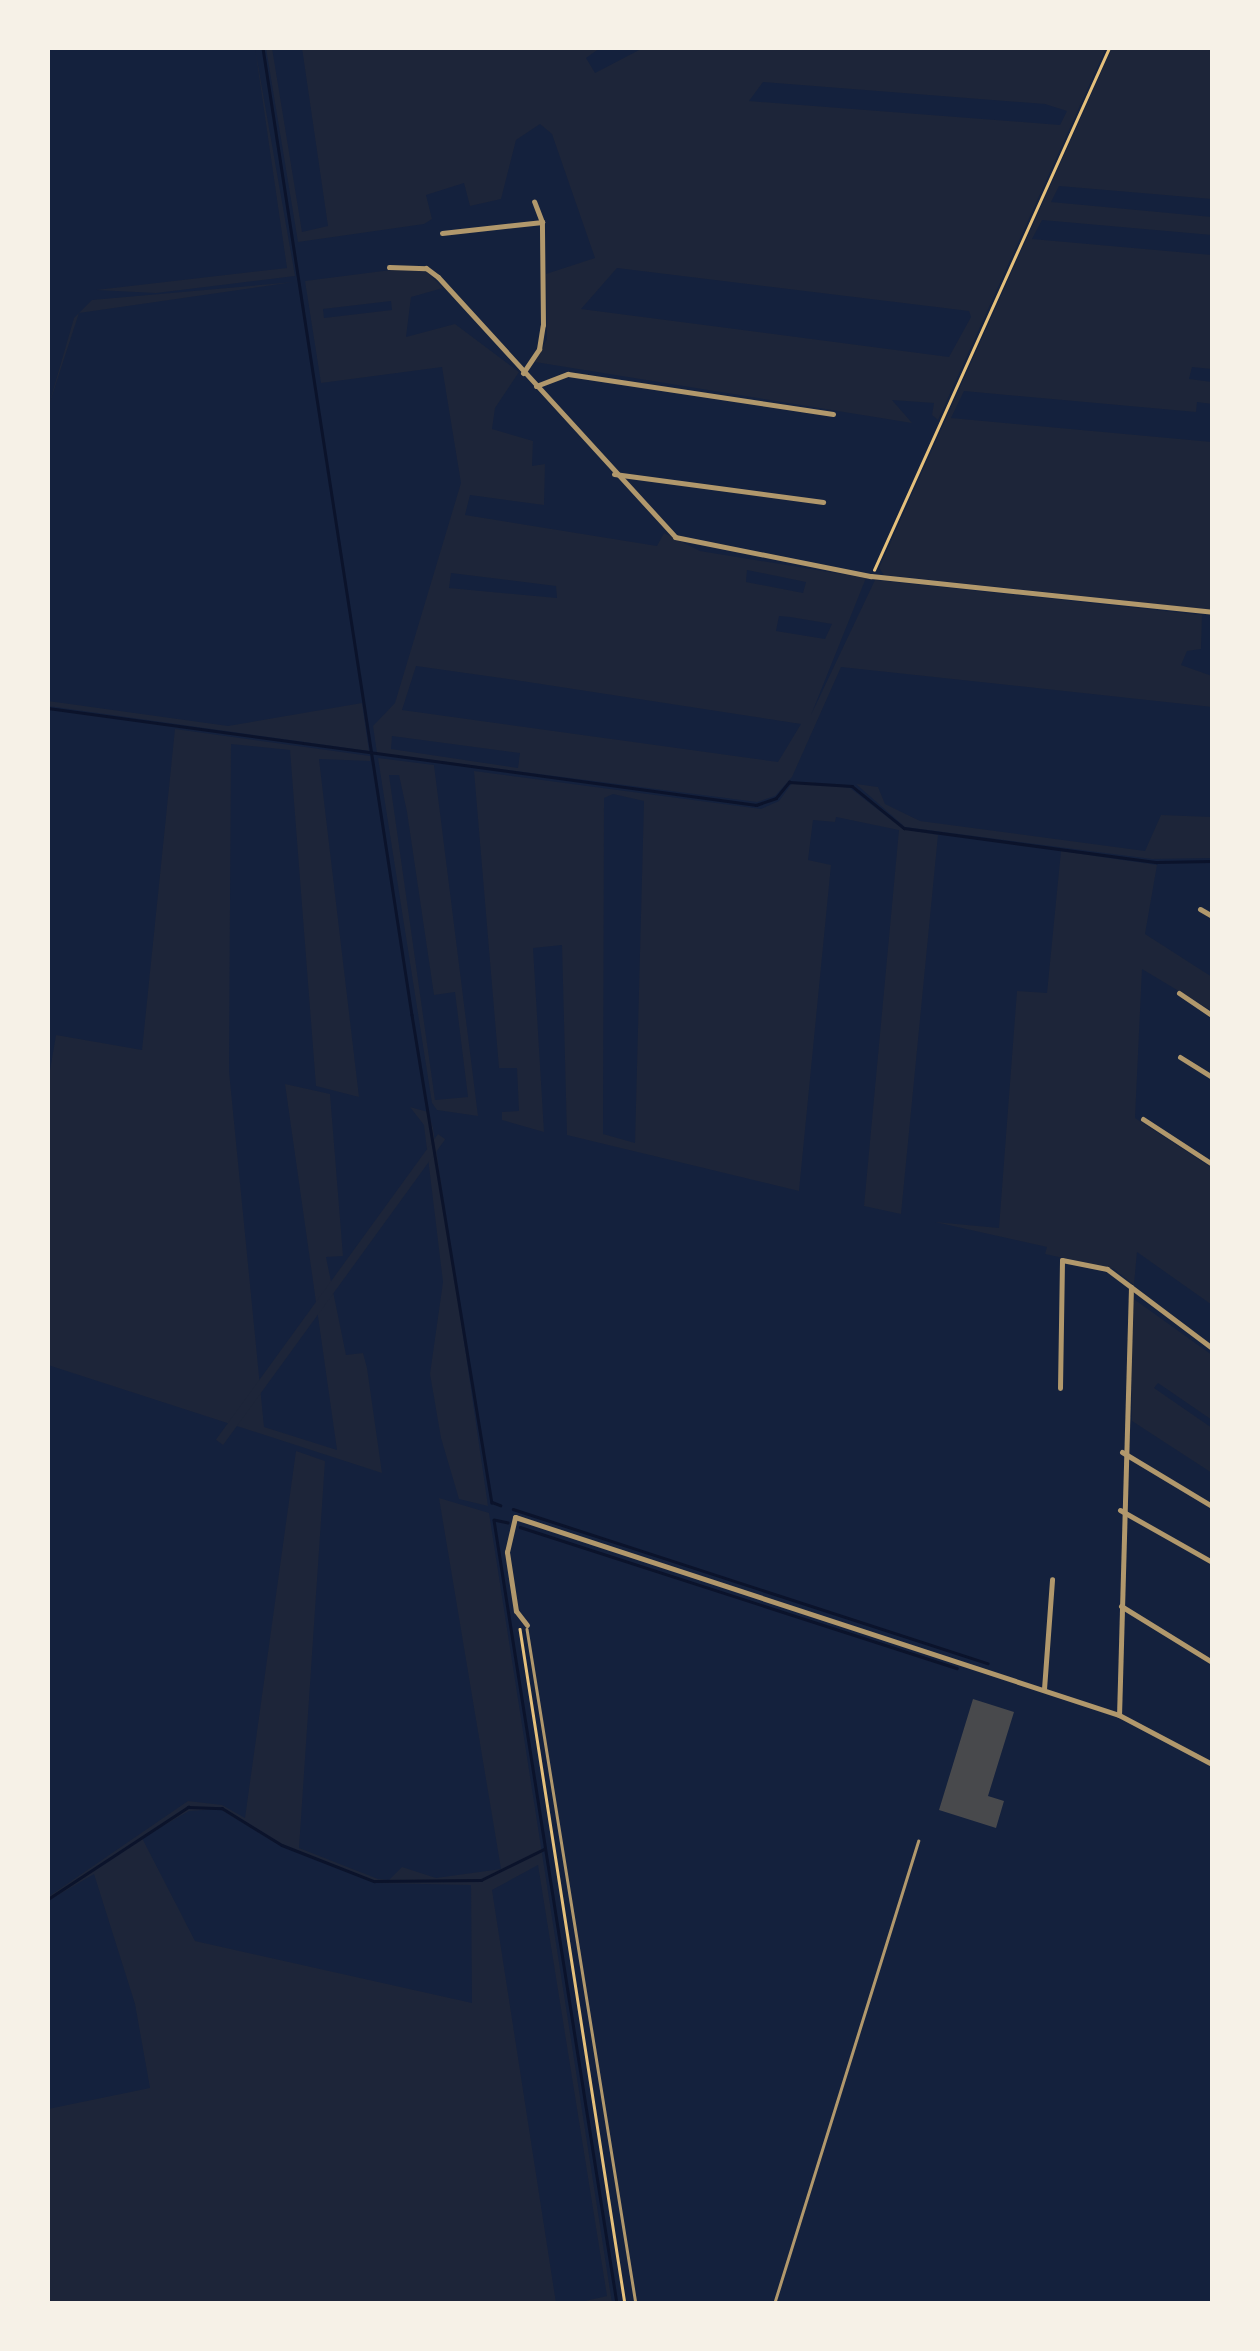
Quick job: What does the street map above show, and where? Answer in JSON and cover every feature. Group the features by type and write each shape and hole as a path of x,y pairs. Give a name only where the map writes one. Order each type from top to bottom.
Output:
{"street":[{"path":"523,372 542,340 542,222 534,201"},
{"path":"442,233 542,222"},
{"path":"389,267 426,268 438,277 675,537 871,576 1212,612"},
{"path":"536,386 568,374 832,414"},
{"path":"614,474 823,502"},
{"path":"1200,908 1212,916"},
{"path":"1179,994 1212,1015"},
{"path":"1180,1058 1212,1077"},
{"path":"1143,1119 1212,1164"},
{"path":"1060,1388 1062,1260 1107,1269 1212,1348"},
{"path":"1119,1715 1120,1510 1131,1288"},
{"path":"1122,1452 1212,1506"},
{"path":"1120,1510 1212,1562"},
{"path":"527,1625 516,1611 507,1552 515,1516 1044,1688 1119,1715 1212,1764"},
{"path":"1044,1688 1052,1579"},
{"path":"1121,1606 1212,1662"}],"lane":[{"path":"527,1625 636,2304"},
{"path":"774,2304 918,1841"}],"path":[{"path":"871,576 1108,48"},
{"path":"527,1625 520,1629 625,2304"}],"shaded area":[{"path":"255,48 295,276 156,293 96,290 287,268"},
{"path":"266,48 272,48 302,232 328,226 302,48 600,48 586,58 595,73 643,48 1106,48 938,420 932,415 934,403 892,400 912,423 535,362 547,339 546,274 595,258 552,134 540,124 516,140 501,199 470,206 464,183 426,195 432,219 424,224 298,242","holes":["763,82 1045,104 1067,111 1060,125 749,101","617,268 969,311 971,317 949,357 581,309"]},
{"path":"1112,48 1212,48 1212,199 1059,186 1051,202 1212,217 1212,235 1042,220 1032,239 1212,255 1212,369 1192,367 1189,379 1212,382 1212,404 1197,402 1196,412 964,391 951,418 1212,442 1212,610 884,575 879,568"},
{"path":"391,270 426,271 443,288 411,297 406,337 455,324 519,372 495,408 492,429 533,441 532,466 545,464 544,505 470,495 465,515 657,546 664,533 700,551 866,578 811,715 875,580 1202,615 1201,649 1187,651 1181,665 1212,676 1212,707 841,667 792,777 775,796 757,802 377,753 373,726 395,703 461,483 442,367 321,383 305,281","holes":["391,301 392,310 324,318 323,309","747,570 806,582 803,593 746,582","451,573 556,586 557,598 449,588","779,616 832,624 825,639 776,631","416,666 801,724 778,762 402,710","392,736 520,753 518,768 391,749"]},
{"path":"294,282 79,313 92,300"},
{"path":"79,313 48,408 74,318"},
{"path":"48,701 228,726 362,703 369,751 48,706"},
{"path":"175,729 370,756 370,761 319,759 359,1097 316,1086 290,750 231,744 229,1071 264,1427 337,1450 285,1084 330,1094 343,1256 326,1257 346,1355 363,1353 367,1368 382,1473 48,1365 48,1082 56,1035 142,1050"},
{"path":"378,758 434,765 478,1116 437,1110 432,1103","holes":["389,775 399,775 434,995 455,992 468,1097 435,1100"]},
{"path":"474,771 761,809 779,801 792,783 809,782 850,788 903,829 938,835 901,1214 864,1206 899,830 836,817 835,822 813,820 808,860 831,865 799,1191 567,1135 562,945 533,948 544,1132 502,1120 502,1112 519,1111 517,1068 499,1068","holes":["613,794 644,801 635,1143 603,1134 604,798"]},
{"path":"856,784 878,787 885,804 920,821 1145,851 1161,815 1212,817 1212,858 1152,859 905,827"},
{"path":"1061,851 1157,865 1145,934 1212,977 1212,1011 1142,969 1135,1118 1212,1168 1212,1305 1137,1252 1134,1285 1114,1269 1045,1254 1047,1247 935,1222 999,1228 1017,991 1047,993"},
{"path":"410,1107 428,1112 433,1128 488,1506 459,1499 441,1438 430,1374 443,1282 424,1125"},
{"path":"438,1134 445,1139 223,1445 216,1440"},
{"path":"1131,1297 1212,1355 1212,1420 1158,1383 1154,1388 1212,1428 1212,1473 1132,1421"},
{"path":"296,1451 325,1461 299,1848 378,1879 389,1880 402,1867 436,1878 501,1869 439,1498 489,1513 612,2303 576,2303 607,2296 538,1865 492,1890 556,2303 48,2303 48,2109 150,2088 135,2004 94,1874 48,1901 48,1897 188,1801 222,1805 245,1818","holes":["220,1809 277,1844 375,1883 471,1885 472,2003 195,1941 142,1838 189,1811"]}],"building":[{"path":"973,1699 1014,1712 988,1796 1004,1801 996,1828 939,1810"}],"waterway":[{"path":"263,48 412,1015 492,1502 500,1505"},
{"path":"48,708 756,805 776,798 789,782 852,786 904,828 1157,862 1212,861"},
{"path":"513,1509 988,1663"},
{"path":"508,1523 494,1520 617,2304"},
{"path":"520,1527 957,1668"},
{"path":"48,1899 188,1807 222,1808 282,1845 374,1881 481,1880 544,1849"}]}
